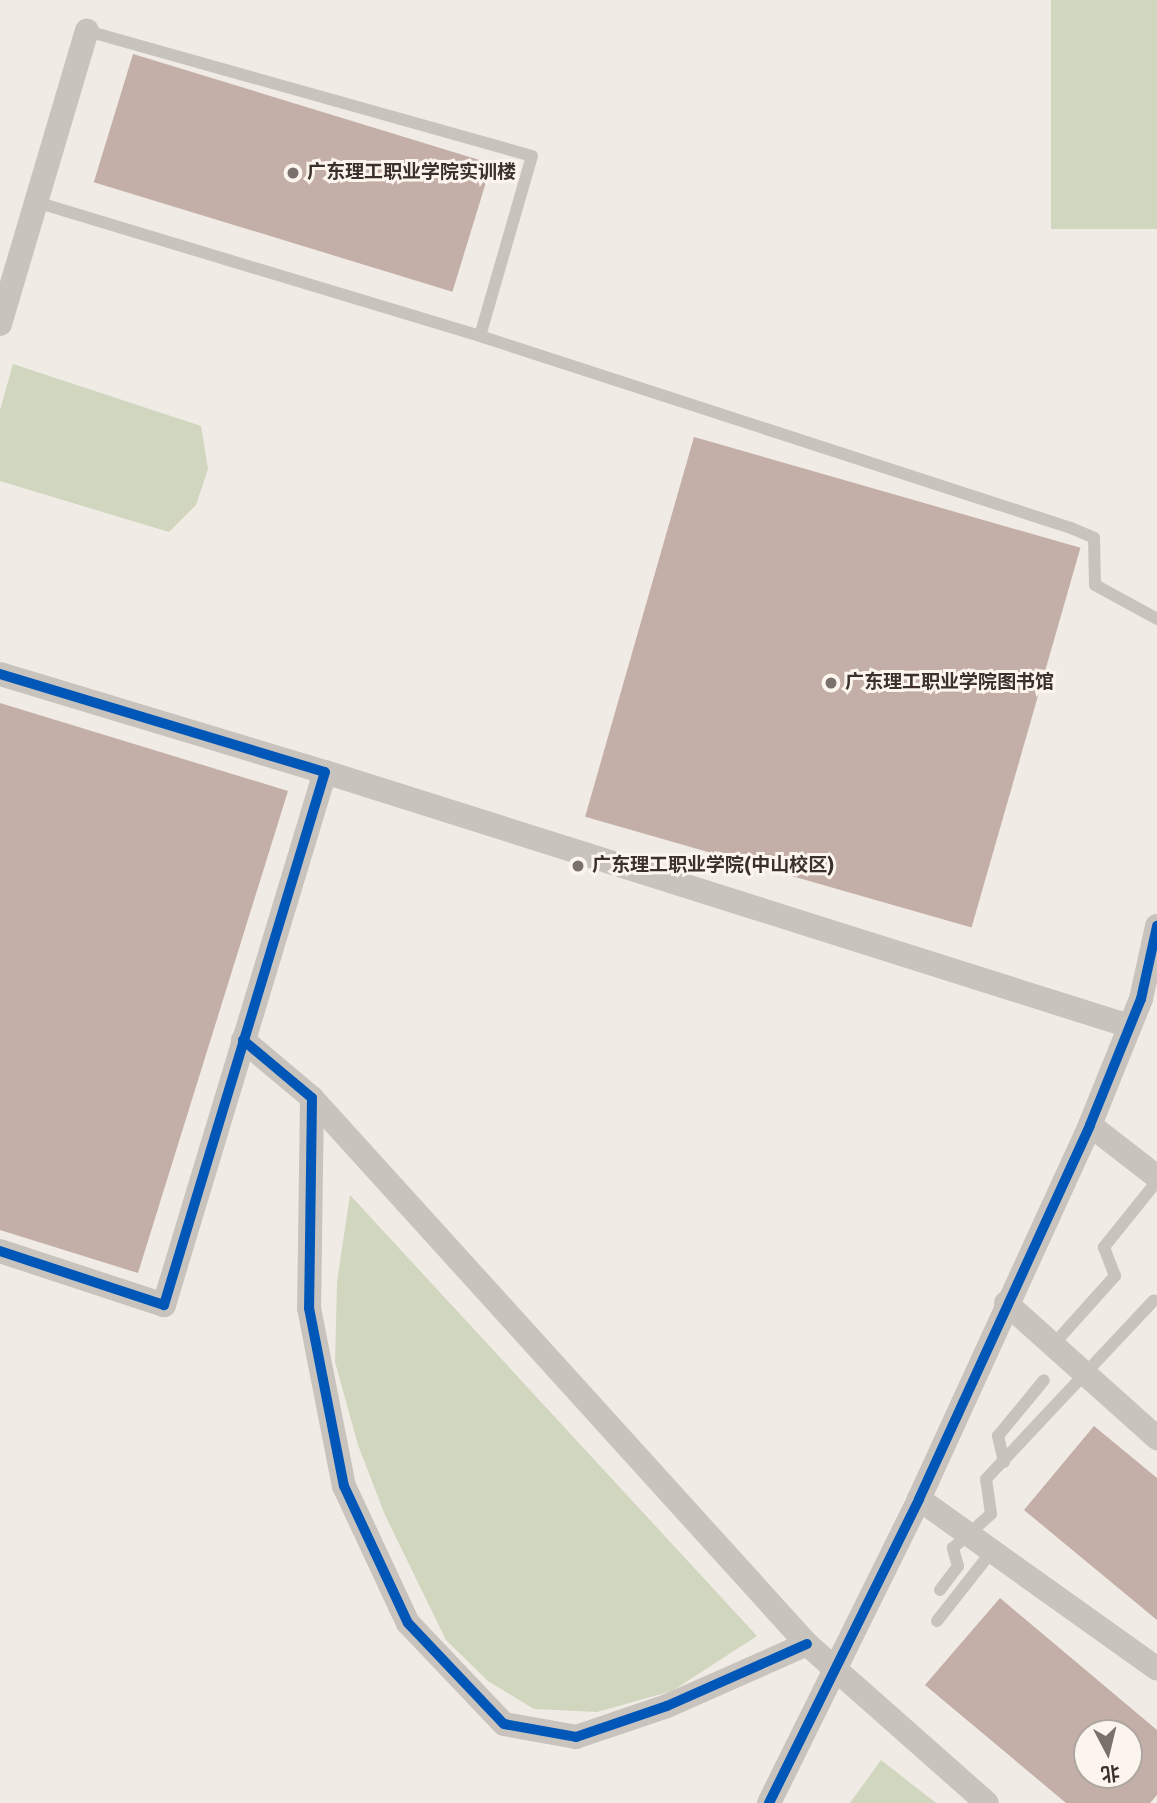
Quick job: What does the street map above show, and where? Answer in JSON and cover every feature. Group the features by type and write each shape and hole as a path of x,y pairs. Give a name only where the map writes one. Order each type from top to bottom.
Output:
{"street":[{"path":"1,316 87,31"},
{"path":"0,674 325,772 1129,1026"},
{"path":"0,1251 164,1305 325,772"},
{"path":"769,1803 919,1499 1006,1303 1090,1125 1141,999 1157,926"},
{"path":"243,1040 312,1098 807,1644 988,1803"},
{"path":"312,1098 309,1308 344,1486 408,1623 504,1724 576,1737 667,1706 807,1644"},
{"path":"1090,1125 1157,1179"},
{"path":"1006,1303 1157,1438"},
{"path":"919,1499 1157,1669"}],"lane":[{"path":"87,31 532,156 480,336"},
{"path":"36,202 480,336 1071,528 1094,538 1095,585 1157,619"},
{"path":"1053,1345 1115,1276 1104,1247 1157,1179"},
{"path":"940,1590 958,1566 953,1548 991,1514 986,1479 1087,1375 1154,1300"},
{"path":"1004,1462 998,1436 1044,1381"},
{"path":"937,1621 992,1551"}],"green space":[{"path":"1051,0 1157,0 1157,229 1051,229"},
{"path":"13,364 201,426 208,469 196,505 169,532 0,481 0,410"},
{"path":"350,1195 757,1636 672,1691 597,1712 534,1709 488,1681 446,1640 385,1515 358,1445 335,1362 337,1282"},
{"path":"881,1760 936,1803 850,1803"}],"building":[{"name":"广东理工职业学院实训楼","path":"133,54 492,164 452,292 94,182"},
{"name":"广东理工职业学院图书馆","path":"694,437 1080,548 972,928 585,817"},
{"path":"0,703 288,791 138,1273 0,1230"},
{"path":"1094,1426 1157,1478 1157,1620 1024,1510"},
{"path":"1000,1598 1157,1730 1157,1795 1150,1803 1066,1803 925,1685"}],"cycle path":[{"path":"0,674 325,772 164,1305 0,1251"},
{"path":"769,1803 919,1499 1090,1125 1141,999 1157,926"},
{"path":"243,1040 312,1098 309,1308 344,1486 408,1623 504,1724 576,1737 667,1706 807,1644"}],"place":[{"name":"广东理工职业学院实训楼","path":"293,173"},
{"name":"广东理工职业学院图书馆","path":"831,683"},
{"name":"广东理工职业学院(中山校区)","path":"578,866"}]}
